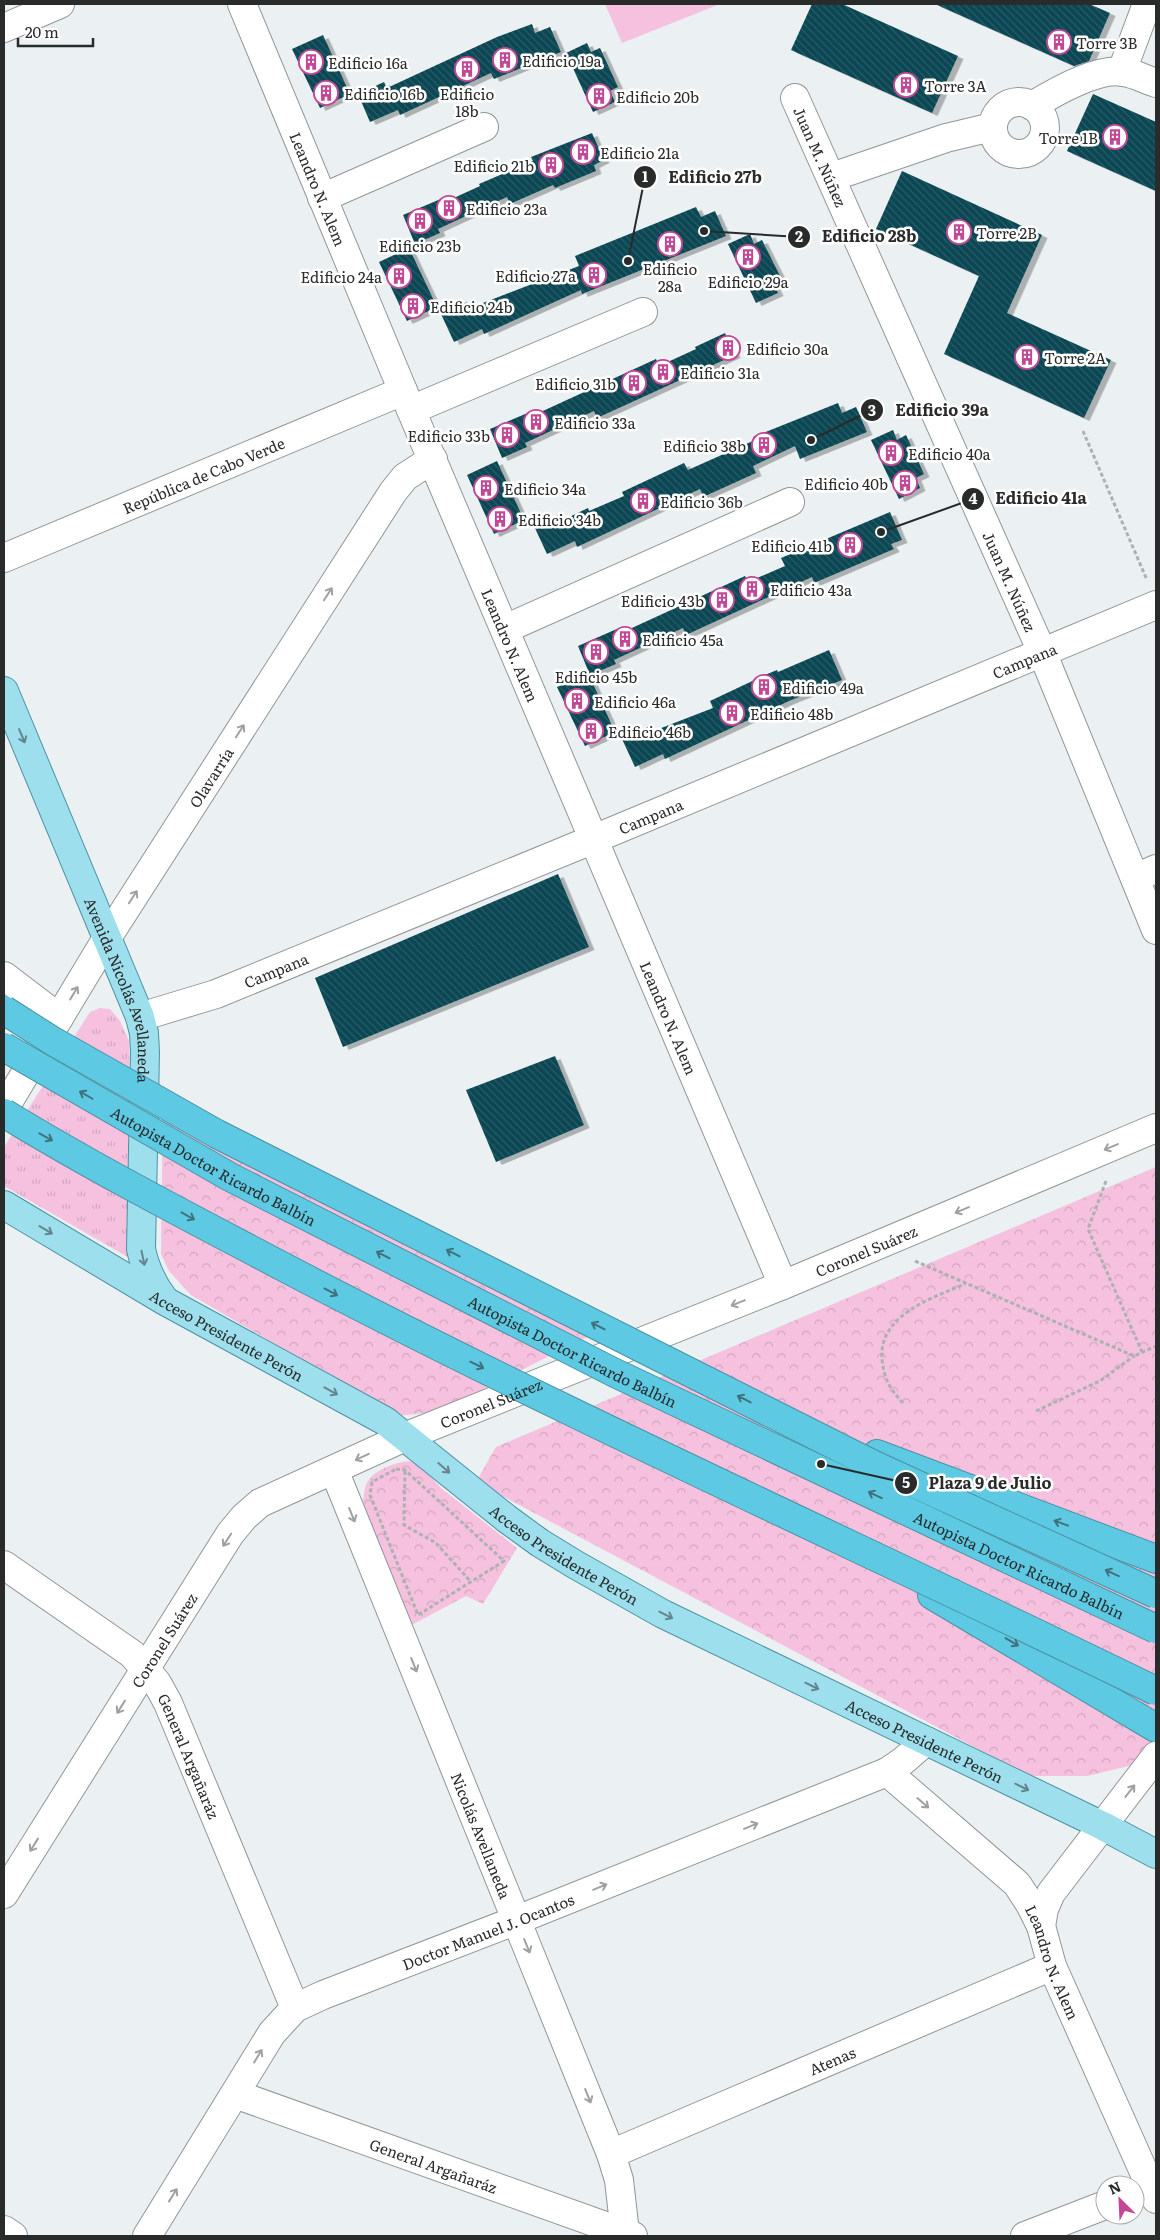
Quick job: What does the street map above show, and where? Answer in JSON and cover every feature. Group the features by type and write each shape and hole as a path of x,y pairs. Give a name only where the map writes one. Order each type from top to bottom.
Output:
{"highway":[{"path":"4,1010 51,1040 217,1134 874,1465 1156,1594"},
{"name":"Autopista Doctor Ricardo Balbín","path":"4,1047 230,1177 606,1368 1156,1629"},
{"path":"4,1111 192,1219 367,1311 849,1546 1011,1620 1156,1691"},
{"path":"782,1418 1156,1558"},
{"path":"849,1546 1156,1728"}],"main road":[{"name":"Avenida Nicolás Avellaneda","path":"4,691 140,1017 144,1034 145,1052 141,1249 146,1270 152,1284 165,1302"},
{"name":"Acceso Presidente Perón","path":"4,1205 165,1302 378,1416 407,1436 464,1486 507,1519 540,1543 576,1565 664,1614 1103,1826 1156,1854"}],"street":[{"path":"4,28 60,4"},
{"name":"Leandro N. Alem","path":"242,4 407,400 784,1285"},
{"path":"1122,71 1147,4"},
{"path":"1032,106 1050,95 1099,74 1122,71 1156,84"},
{"name":"Juan M. Núñez","path":"795,98 832,177 1042,652 1146,873 1156,930"},
{"path":"1018,102 1032,106 1041,114 1045,132 1042,140 1029,152 1012,154 1004,150 993,136 992,127 997,112 1003,107 1018,102"},
{"path":"322,198 484,127"},
{"path":"832,177 946,138 992,127"},
{"name":"República de Cabo Verde","path":"4,558 407,400 644,312"},
{"name":"Olavarría","path":"4,1111 107,938 393,492 405,477 432,459"},
{"path":"505,629 790,502"},
{"name":"Campana","path":"140,1017 216,994 1042,652 1152,594"},
{"path":"4,976 60,1018"},
{"name":"Coronel Suárez","path":"4,1894 146,1668 244,1517 260,1503 407,1436 784,1285 1156,1128"},
{"name":"Nicolás Avellaneda","path":"334,1470 611,2154 619,2180 629,2235"},
{"name":"General Argañaráz","path":"4,1565 132,1654 146,1668 168,1703 295,2008"},
{"name":"Doctor Manuel J. Ocantos","path":"147,2236 272,2033 295,2008 323,1994 517,1920 887,1772 903,1762 926,1741"},
{"path":"1041,1926 1044,1908 1051,1893 1156,1756"},
{"name":"Leandro N. Alem","path":"887,1772 1017,1884 1030,1904 1041,1926 1052,1966 1150,2191"},
{"name":"Atenas","path":"611,2154 1052,1966"},
{"name":"General Argañaráz","path":"235,2094 629,2235"},
{"path":"1025,2236 1095,2209"},
{"path":"4,2230 13,2236"}],"path":[{"path":"1083,431 1152,594"},
{"path":"1106,1181 1088,1228 1142,1352"},
{"path":"915,1261 1134,1356"},
{"path":"902,1403 889,1388 883,1369 881,1346 890,1326 914,1308 966,1284"},
{"path":"1036,1411 1100,1381 1134,1356 1156,1346"},
{"path":"396,1469 405,1470 504,1561 418,1615 370,1495 372,1482 396,1469"},
{"path":"405,1470 404,1525 436,1543 471,1582"}],"green space":[{"path":"605,4 720,4 622,43"},
{"path":"100,1008 110,1009 120,1021 129,1041 133,1260 4,1186 4,1147 90,1012"},
{"path":"163,1098 613,1324 440,1411 398,1416 191,1295 169,1271 161,1254"},
{"path":"1156,1167 1156,1741 1141,1763 1087,1776 1029,1776 476,1482 496,1447"},
{"path":"410,1461 422,1467 441,1488 517,1548 483,1604 466,1596 408,1627 363,1501 366,1485 373,1475 392,1465"}],"building":[{"name":"Torre 3A","path":"812,4 842,4 958,56 932,113 791,50"},
{"name":"Torre 3B","path":"935,4 1089,4 1110,13 1089,61 1074,66"},
{"path":"532,24 535,33 550,27 561,52 494,79 491,73 400,115 398,110 370,122 358,94 384,82 387,88 497,37"},
{"path":"323,35 350,94 320,108 292,49"},
{"path":"587,43 591,52 600,48 618,87 610,91 615,102 593,112 566,53"},
{"name":"Torre 1B","path":"1093,94 1156,122 1156,191 1067,151"},
{"path":"592,133 604,160 594,165 596,171 555,188 553,185 510,204 507,197 438,229 440,233 415,244 403,215 443,198 445,202 480,186 479,184 533,161 531,157"},
{"path":"902,171 1042,235 1007,313 1111,360 1084,418 944,354 979,276 876,229"},
{"path":"696,207 701,217 715,211 726,236 582,294 581,290 484,334 482,329 454,342 441,314 467,302 470,308 579,266 575,256"},
{"path":"750,234 754,244 762,240 781,278 773,282 778,293 756,303 728,244"},
{"path":"409,248 437,307 407,321 379,262"},
{"path":"725,333 735,355 597,418 594,411 525,443 527,447 502,458 490,429 530,412 532,416 656,359 659,366"},
{"path":"838,403 842,413 856,407 867,432 800,459 795,446 753,466 756,473 703,497 700,489 577,547 575,541 547,554 534,526 561,514 563,520 588,508 589,511 624,496 622,492 684,463 688,470 755,440 753,437"},
{"path":"893,430 897,440 906,435 924,474 916,478 920,488 899,499 871,440"},
{"path":"497,461 524,520 494,534 467,475"},
{"path":"890,512 902,540 891,544 894,549 814,583 812,577 686,635 683,628 614,660 616,664 590,675 578,646 619,628 621,633 745,576 748,582 785,566 781,558"},
{"path":"829,650 842,680 789,701 665,759 663,754 635,767 622,739 648,727 651,732 713,708 710,701 765,675 777,670 778,672"},
{"path":"588,673 615,732 585,746 557,687"},
{"path":"558,874 589,947 343,1047 315,978"},
{"path":"555,1056 584,1125 496,1162 466,1090"}],"place":[{"name":"Torre 3B","path":"1059,42"},
{"name":"Edificio 19a","path":"505,60"},
{"name":"Edificio 16a","path":"311,62"},
{"name":"Edificio 18b","path":"467,69"},
{"name":"Torre 3A","path":"906,85"},
{"name":"Edificio 16b","path":"326,93"},
{"name":"Edificio 20b","path":"599,96"},
{"name":"Torre 1B","path":"1115,137"},
{"name":"Edificio 21a","path":"583,152"},
{"name":"Edificio 21b","path":"551,165"},
{"name":"Edificio 23a","path":"449,208"},
{"name":"Edificio 23b","path":"420,221"},
{"name":"Edificio 28b","path":"704,231"},
{"name":"Torre 2B","path":"959,232"},
{"name":"Edificio 28a","path":"670,244"},
{"name":"Edificio 29a","path":"748,257"},
{"name":"Edificio 27b","path":"628,261"},
{"name":"Edificio 27a","path":"594,275"},
{"name":"Edificio 24a","path":"399,276"},
{"name":"Edificio 24b","path":"413,306"},
{"name":"Edificio 30a","path":"728,348"},
{"name":"Torre 2A","path":"1027,357"},
{"name":"Edificio 31a","path":"663,372"},
{"name":"Edificio 31b","path":"634,383"},
{"name":"Edificio 33a","path":"536,422"},
{"name":"Edificio 33b","path":"507,435"},
{"name":"Edificio 39a","path":"811,440"},
{"name":"Edificio 38b","path":"764,445"},
{"name":"Edificio 40a","path":"891,453"},
{"name":"Edificio 40b","path":"905,483"},
{"name":"Edificio 34a","path":"486,488"},
{"name":"Edificio 36b","path":"643,501"},
{"name":"Edificio 34b","path":"500,519"},
{"name":"Edificio 41a","path":"881,532"},
{"name":"Edificio 41b","path":"850,545"},
{"name":"Edificio 43a","path":"752,589"},
{"name":"Edificio 43b","path":"722,600"},
{"name":"Edificio 45a","path":"625,639"},
{"name":"Edificio 45b","path":"596,652"},
{"name":"Edificio 49a","path":"764,687"},
{"name":"Edificio 46a","path":"577,701"},
{"name":"Edificio 48b","path":"732,713"},
{"name":"Edificio 46b","path":"591,731"},
{"name":"Plaza 9 de Julio","path":"821,1464"}]}
